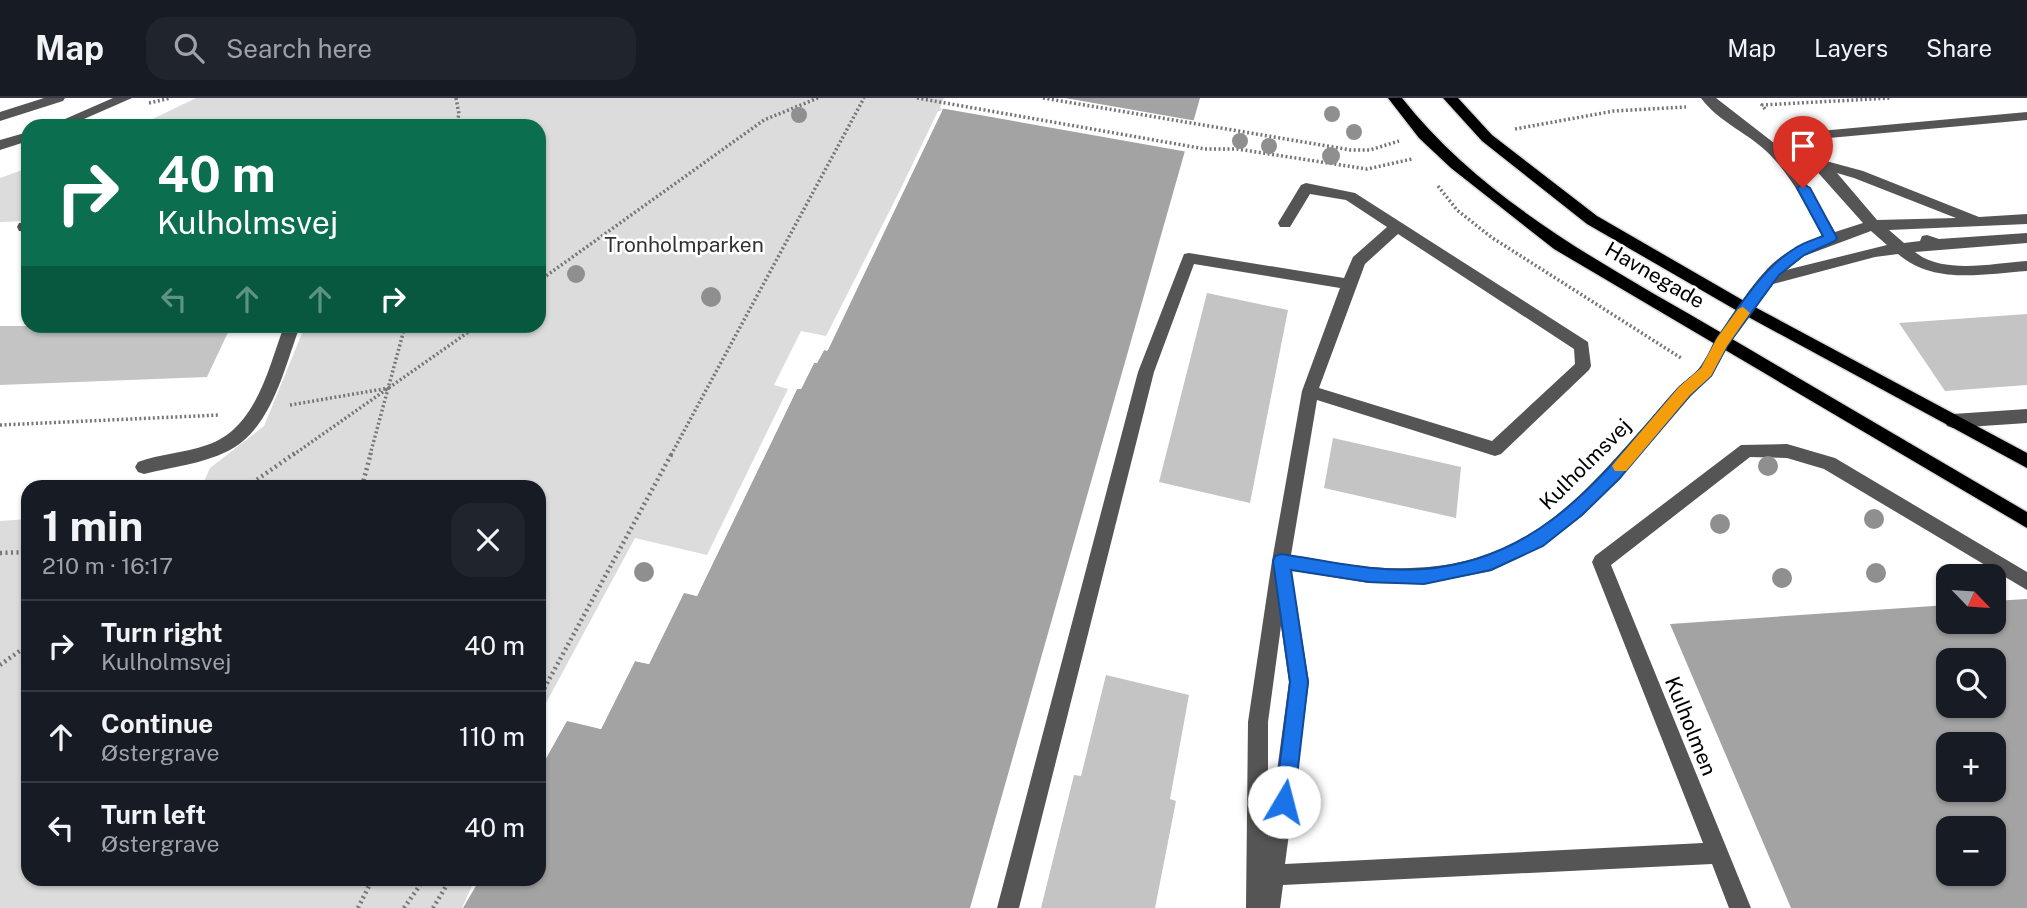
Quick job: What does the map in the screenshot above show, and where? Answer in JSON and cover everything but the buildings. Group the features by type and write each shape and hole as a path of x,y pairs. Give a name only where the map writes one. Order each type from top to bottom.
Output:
{"main road":[{"name":"Havnegade","path":"1395,98 1424,135 1480,185 1559,245 2027,521"},
{"name":"Havnegade","path":"1450,98 1487,138 1592,220 1746,309 2027,461"}],"street":[{"path":"0,117 58,98"},
{"path":"74,119 125,98"},
{"path":"1712,102 1727,118 1767,144 1788,166 1831,238"},
{"path":"2027,116 1825,134 1808,149 1818,164 1873,225 1916,261 1951,271 2027,266"},
{"path":"0,145 21,138"},
{"path":"1818,164 1858,174 1979,222"},
{"path":"1284,223 1306,188 1350,196 1582,346 1583,366 1495,449 1310,391"},
{"name":"Kulholmsvej","path":"1281,561 1369,575 1424,576 1491,563 1537,541 1576,510 1614,474 1685,391 1706,372 1722,342 1768,280 1799,252 1831,238 1873,225 2027,219"},
{"path":"1873,225 1938,244"},
{"path":"1269,908 1258,722 1281,561 1310,391 1358,261 1397,226"},
{"path":"1768,280 1875,252 1938,244 2027,238"},
{"path":"1008,908 1146,373 1189,258 1349,285"},
{"path":"144,467 223,446 246,429 259,411 289,333"},
{"path":"1953,421 2027,416"},
{"name":"Kulholmen","path":"1740,908 1601,562 1747,450 1787,451 1829,463 2027,582"},
{"path":"1257,908 1266,875 1299,682 1281,561"},
{"path":"1266,875 1717,853"}],"path":[{"path":"456,98 458,119"},
{"path":"546,276 764,120 818,98"},
{"path":"546,683 864,98"},
{"path":"916,98 1205,149 1237,149 1367,169 1415,158"},
{"path":"1043,98 1351,150 1370,150 1424,135"},
{"path":"1513,130 1614,111 1712,102"},
{"path":"1432,179 1457,210 1492,237 1596,305"},
{"path":"364,480 403,333"},
{"path":"259,480 467,333"},
{"path":"0,425 259,411 389,388"},
{"path":"0,553 21,552"},
{"path":"0,665 21,650"},
{"path":"358,908 369,886"},
{"path":"404,908 419,886"},
{"path":"433,908 446,886"}],"green space":[{"name":"Tronholmparken","path":"196,98 947,98 826,336 801,331 774,385 788,389 707,555 635,538 546,703 546,480 205,480 210,468 264,426 302,333 546,333 546,119 152,119"},
{"path":"21,170 21,221 0,222 0,178"},
{"path":"21,520 21,886 472,886 462,908 0,908 0,521"}],"shaded area":[{"path":"948,98 1200,98 970,908 463,908 476,886 546,886 546,758 567,721 601,729 635,661 649,664 684,592 697,596 797,389 801,389 824,350 828,350"},
{"path":"2027,599 2027,908 1791,908 1670,624 1936,606 1936,634 2006,634 2006,600"}],"pier":[{"path":"944,98 1065,98 1197,121 1188,152 940,108"},
{"path":"938,111 942,111 827,351 824,350 817,363 814,363 801,389 797,389 697,596 684,593 649,664 635,661 601,729 564,719 567,717 599,725 633,658 647,660 681,590 695,592 794,387 799,385 821,347 825,347"}],"slow traffic":[{"path":"1620,466 1685,391 1706,372 1722,342 1743,313"}],"route":[{"path":"1284,802 1299,682 1281,561 1369,575 1424,576 1491,563 1537,541 1576,510 1614,474 1685,391 1706,372 1722,342 1774,271 1799,252 1831,238 1803,188"}]}
